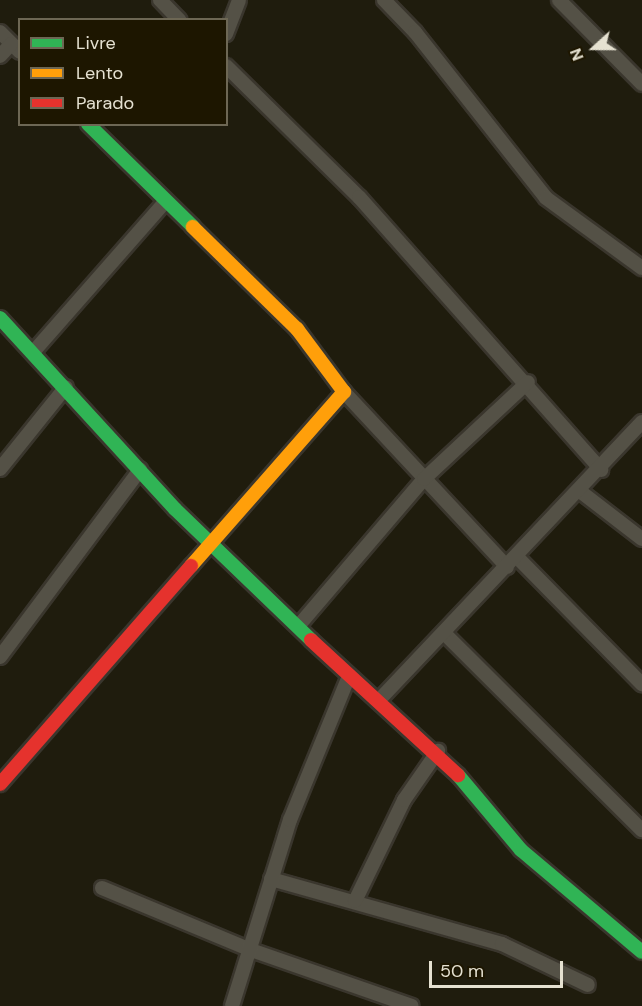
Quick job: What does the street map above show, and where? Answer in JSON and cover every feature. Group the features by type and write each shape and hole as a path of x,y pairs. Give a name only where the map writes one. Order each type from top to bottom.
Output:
{"street":[{"path":"159,0 177,18"},
{"path":"228,29 239,0"},
{"path":"384,0 416,32 546,198 642,268"},
{"path":"559,0 642,84"},
{"path":"0,32 15,48 0,56"},
{"path":"228,68 359,197 528,382 601,470"},
{"path":"90,126 164,203 297,329 344,392 424,479 642,684"},
{"path":"35,350 164,203"},
{"path":"1,322 35,350 140,470 211,544 300,624 349,676 381,698 438,751 521,850 642,952"},
{"path":"300,624 424,479 528,382"},
{"path":"0,469 66,387"},
{"path":"3,776 344,392"},
{"path":"381,698 581,492 642,422"},
{"path":"0,657 4,638 140,470"},
{"path":"581,492 642,539"},
{"path":"445,634 642,830"},
{"path":"232,1006 271,879 349,676"},
{"path":"356,901 404,800 438,751"},
{"path":"271,879 356,901 502,944 588,985"},
{"path":"102,888 251,950 412,1006"}],"traffic: fast":[{"path":"90,126 193,227"},
{"path":"0,318 175,509 311,640"},
{"path":"458,775 521,850 642,952"}],"traffic: slow":[{"path":"191,566 344,392 297,329 193,227"}],"traffic: jam":[{"path":"0,784 191,566"},
{"path":"311,640 458,775"}]}
